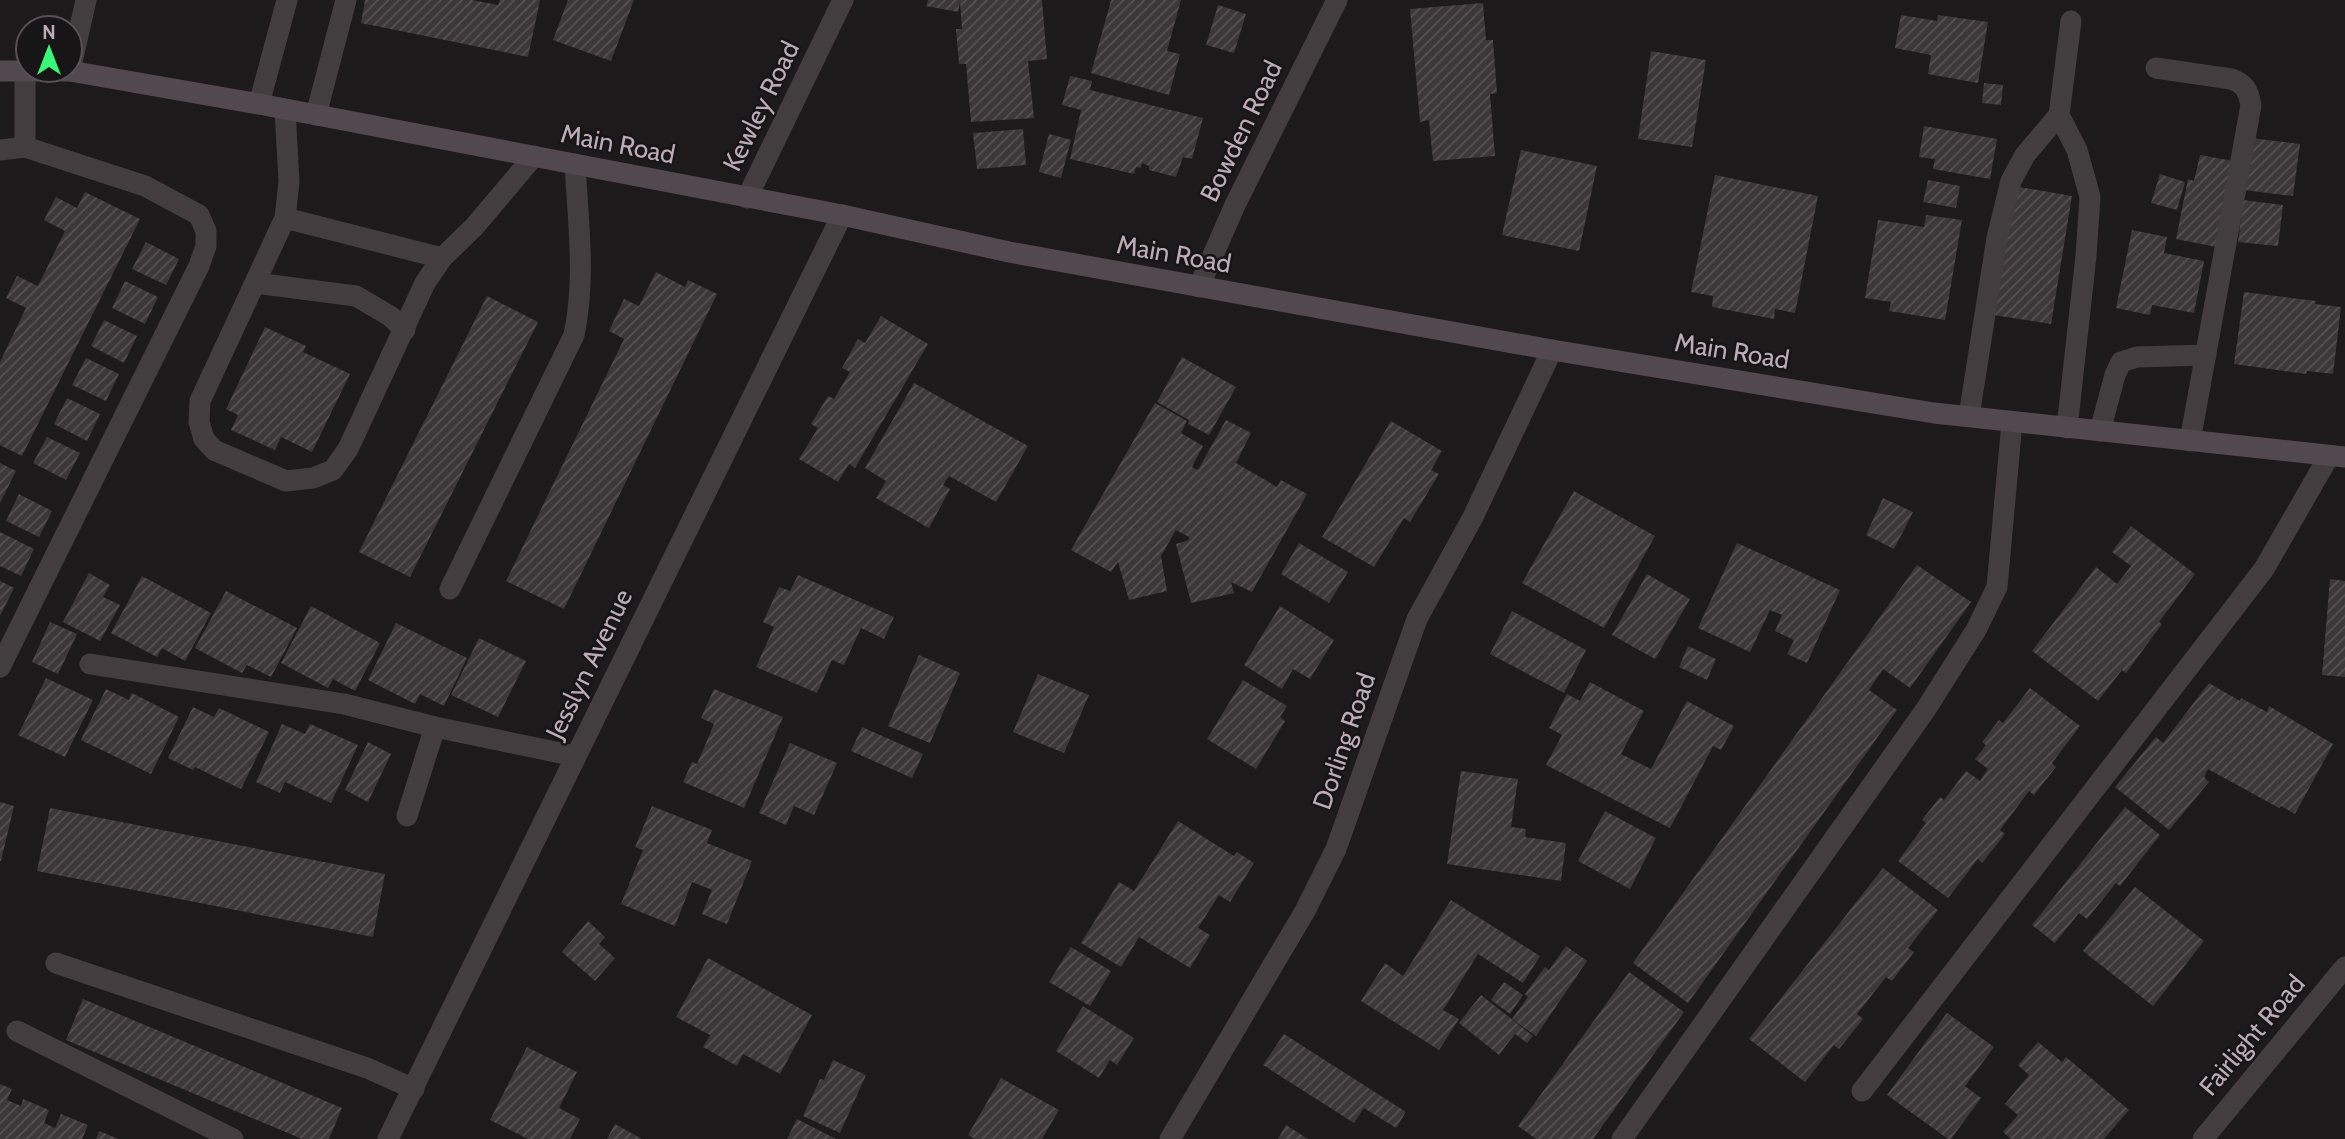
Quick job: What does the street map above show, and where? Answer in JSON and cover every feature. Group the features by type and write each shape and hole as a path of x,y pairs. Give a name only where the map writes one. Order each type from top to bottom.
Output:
{"main road":[{"name":"Main Road","path":"84,73 842,215 1009,252 1552,350 1934,413 2337,457"}],"street":[{"path":"259,104 287,0"},
{"path":"316,115 346,0"},
{"name":"Kewley Road","path":"747,198 843,0"},
{"name":"Bowden Road","path":"1199,287 1235,205 1337,0"},
{"path":"1969,416 1997,238 2011,181 2025,155 2059,115 2071,21"},
{"path":"2155,68 2243,83 2249,92 2251,105 2190,442"},
{"path":"25,84 25,147"},
{"path":"285,109 289,182 285,218 200,401 199,422 204,439 214,450 286,481 313,478 333,470 348,449 425,283 442,258 474,227 534,156"},
{"path":"2059,115 2077,150 2091,197 2067,428"},
{"path":"0,150 25,147 145,186 199,215 205,231 205,246 199,265 0,667"},
{"path":"450,589 574,335 580,309 581,278 575,164"},
{"name":"Jesslyn Avenue","path":"388,1139 842,215"},
{"path":"285,218 442,258"},
{"path":"255,283 356,296 390,316 405,330"},
{"name":"Dorling Road","path":"1170,1139 1305,911 1336,849 1417,619 1474,517 1552,350"},
{"path":"2100,431 2121,362 2137,357 2206,355"},
{"path":"1622,1139 1926,709 1976,631 1997,587 2012,422"},
{"path":"1862,1091 2263,569 2337,457"},
{"path":"90,664 344,704 435,727 575,756"},
{"path":"407,816 435,727"},
{"path":"56,963 367,1068 414,1088"},
{"name":"Fairlight Road","path":"2203,1139 2345,967"},
{"path":"17,1031 233,1139"}],"building":[{"path":"365,0 472,0 498,5 500,0 540,0 528,57 361,23"},
{"path":"568,0 634,0 611,61 553,40"},
{"path":"928,0 1042,0 1047,59 1028,61 1034,118 971,122 966,64 959,64 956,29 962,29 960,2 958,12 926,6"},
{"path":"1111,0 1181,0 1167,51 1180,54 1169,95 1091,73"},
{"path":"1483,3 1486,40 1493,40 1497,93 1490,94 1495,156 1433,161 1429,120 1420,122 1410,9"},
{"path":"1218,5 1246,14 1234,53 1206,45"},
{"path":"1901,15 1937,21 1938,15 1988,22 1978,83 1928,74 1931,55 1895,48"},
{"path":"1651,51 1706,60 1692,147 1638,139"},
{"path":"1070,76 1092,81 1090,90 1203,118 1192,159 1183,157 1176,177 1149,170 1149,166 1142,163 1141,168 1136,167 1134,174 1070,159 1081,110 1062,105"},
{"path":"1984,83 2003,85 2001,105 1982,103"},
{"path":"1924,126 1997,139 1990,179 1933,169 1935,159 1919,157"},
{"path":"1023,129 1026,165 977,169 973,133"},
{"path":"1049,134 1071,140 1061,178 1039,172"},
{"path":"2251,138 2300,144 2293,196 2244,190"},
{"path":"1521,150 1597,166 1579,251 1502,235"},
{"path":"2200,155 2233,161 2216,247 2176,239 2188,179 2194,181"},
{"path":"2160,174 2185,182 2177,210 2151,203"},
{"path":"1715,175 1818,196 1795,313 1775,309 1774,319 1712,307 1713,296 1691,292"},
{"path":"1928,180 1960,186 1956,208 1923,202"},
{"path":"2014,186 2072,196 2051,324 1993,315"},
{"path":"85,192 140,219 22,456 0,445 0,362 26,308 6,298 17,276 38,286 65,231 44,220 56,197 77,208"},
{"path":"2243,200 2283,205 2278,246 2238,242"},
{"path":"1926,215 1962,220 1945,320 1889,311 1891,302 1865,298 1878,220 1924,227"},
{"path":"2132,230 2167,237 2164,253 2204,261 2194,313 2152,305 2150,315 2116,308"},
{"path":"146,242 179,259 166,285 132,269"},
{"path":"656,272 685,287 688,280 717,294 564,609 506,581 624,339 609,331 624,299 639,306"},
{"path":"125,281 158,297 145,324 112,308"},
{"path":"2244,292 2316,301 2315,304 2341,307 2333,374 2307,371 2306,374 2234,364"},
{"path":"487,296 538,322 410,577 359,552"},
{"path":"881,316 928,344 855,468 849,464 838,482 799,459 818,428 811,424 828,396 834,399 850,372 842,368 858,339 865,343"},
{"path":"104,320 137,336 124,363 91,346"},
{"path":"265,327 306,346 303,352 350,374 312,452 281,437 275,450 231,430 238,415 226,409"},
{"path":"1182,357 1236,387 1209,435 1157,402"},
{"path":"86,358 119,374 106,401 72,385"},
{"path":"914,383 1028,446 996,502 949,476 943,485 950,489 929,528 876,498 886,481 865,468"},
{"path":"67,398 100,414 87,441 54,424"},
{"path":"1155,403 1187,421 1181,433 1203,446 1192,467 1198,470 1226,420 1251,433 1236,463 1277,487 1281,480 1307,494 1252,592 1231,582 1234,593 1191,603 1176,544 1189,540 1189,537 1176,530 1161,556 1167,591 1129,600 1118,562 1111,572 1071,550"},
{"path":"1391,421 1442,451 1431,470 1439,474 1410,522 1404,518 1374,567 1322,537"},
{"path":"47,437 80,453 66,480 33,463"},
{"path":"0,463 16,471 0,503"},
{"path":"1574,491 1655,536 1604,628 1522,583"},
{"path":"19,494 52,511 39,537 6,521"},
{"path":"1883,498 1913,512 1894,549 1866,535"},
{"path":"2131,526 2195,574 2126,673 2122,670 2098,701 2032,651 2096,567 2117,584 2131,566 2112,552"},
{"path":"0,532 34,549 21,576 0,566"},
{"path":"1299,543 1348,572 1329,603 1281,574"},
{"path":"1737,543 1840,590 1807,663 1787,654 1794,640 1775,631 1782,615 1770,610 1750,652 1698,628"},
{"path":"1917,565 1971,602 1910,688 1883,669 1869,690 1897,710 1688,1003 1633,963"},
{"path":"89,573 110,585 103,597 120,605 100,641 63,622"},
{"path":"1647,574 1690,599 1655,659 1612,635"},
{"path":"798,575 894,617 884,639 861,628 844,665 832,660 817,693 756,667 774,627 763,622 779,587 790,591"},
{"path":"142,576 211,613 185,661 162,648 157,657 111,633"},
{"path":"2330,579 2345,581 2345,677 2322,675"},
{"path":"0,581 14,588 0,616"},
{"path":"226,591 297,628 271,677 247,665 242,673 195,648"},
{"path":"311,606 380,643 355,691 333,679 328,688 281,663"},
{"path":"1280,606 1334,640 1310,679 1293,669 1282,689 1244,665"},
{"path":"1512,611 1586,650 1564,693 1490,654"},
{"path":"50,622 77,634 58,674 32,662"},
{"path":"396,623 467,658 444,706 420,694 415,704 368,680"},
{"path":"479,638 526,661 498,717 451,695"},
{"path":"1688,646 1716,659 1707,680 1679,667"},
{"path":"919,655 960,673 930,743 888,726"},
{"path":"1038,674 1089,695 1064,753 1013,732"},
{"path":"46,678 93,700 65,757 18,735"},
{"path":"1243,680 1287,706 1280,717 1285,721 1256,769 1207,739"},
{"path":"1590,682 1644,711 1621,754 1651,769 1687,701 1734,726 1721,750 1713,746 1670,828 1546,765 1562,735 1549,728 1567,694 1580,701"},
{"path":"2209,683 2240,701 2241,698 2267,712 2269,706 2333,744 2295,814 2208,769 2204,777 2209,782 2169,830 2115,787 2156,737 2163,743"},
{"path":"2030,688 2080,726 2052,763 2056,767 2034,795 2029,791 2000,830 2005,834 1982,863 1978,859 1948,898 1898,861 1926,823 1922,820 1940,797 1944,800 1966,771 1980,781 1988,769 1975,759 1986,745 1982,742 1999,720 2003,723"},
{"path":"106,689 129,700 132,693 179,717 151,774 81,740"},
{"path":"714,689 783,717 744,808 683,782 692,762 697,764 714,724 701,718"},
{"path":"193,707 214,717 219,708 269,732 241,789 195,767 193,770 168,758"},
{"path":"282,724 305,734 310,724 358,745 331,803 285,782 280,793 256,782"},
{"path":"862,727 923,754 912,778 851,751"},
{"path":"368,742 391,754 368,802 345,790"},
{"path":"790,743 837,763 814,815 794,806 786,825 759,813"},
{"path":"1461,771 1518,779 1511,827 1526,829 1525,837 1566,843 1561,881 1447,864"},
{"path":"0,802 14,806 1,861 0,861"},
{"path":"652,806 712,830 707,843 752,861 727,924 702,914 712,890 692,882 675,926 621,904 643,850 635,847"},
{"path":"2125,807 2160,835 2120,886 2116,883 2087,919 2079,913 2055,943 2032,925"},
{"path":"50,808 385,874 373,937 37,871"},
{"path":"1605,811 1656,838 1630,889 1578,861"},
{"path":"1178,821 1234,856 1237,852 1254,863 1230,902 1219,895 1198,928 1210,935 1190,968 1139,937 1121,967 1081,943 1119,882 1134,891"},
{"path":"1883,868 1938,910 1908,948 1914,952 1892,981 1886,977 1857,1014 1863,1019 1839,1049 1834,1045 1805,1082 1749,1039"},
{"path":"2135,887 2204,941 2153,1006 2083,951"},
{"path":"1451,900 1540,956 1523,983 1478,954 1443,1010 1459,1019 1439,1050 1361,1001 1385,963 1403,976"},
{"path":"588,921 605,937 599,944 615,958 595,981 562,952"},
{"path":"1566,946 1587,961 1536,1036 1512,1019 1528,997 1525,994 1545,967 1549,970"},
{"path":"1071,947 1111,971 1090,1006 1049,982"},
{"path":"708,958 812,1015 780,1074 743,1054 737,1066 703,1047 710,1035 676,1017"},
{"path":"1629,972 1684,1012 1593,1139 1536,1139 1518,1126"},
{"path":"1504,982 1523,995 1510,1014 1491,1000"},
{"path":"1481,995 1533,1036 1527,1043 1515,1034 1499,1055 1459,1023"},
{"path":"83,999 342,1108 329,1139 302,1139 66,1040"},
{"path":"1083,1006 1134,1038 1117,1065 1110,1060 1099,1078 1056,1051"},
{"path":"1947,1013 1994,1047 1965,1086 1981,1098 1951,1139 1887,1095"},
{"path":"1284,1034 1406,1112 1396,1128 1364,1108 1354,1123 1263,1065"},
{"path":"2038,1042 2062,1062 2066,1057 2129,1110 2104,1139 2011,1139 2003,1132 2018,1115 2005,1104 2029,1075 2018,1065"},
{"path":"527,1047 577,1072 559,1108 580,1119 570,1139 528,1139 490,1120"},
{"path":"833,1060 866,1075 840,1133 803,1116 820,1079 824,1080"},
{"path":"1001,1078 1059,1110 1042,1139 975,1139 968,1135"},
{"path":"0,1084 12,1089 7,1100 21,1106 23,1099 49,1110 44,1123 55,1128 61,1114 88,1125 82,1139 0,1139"},
{"path":"797,1119 836,1139 787,1139"},
{"path":"615,1124 642,1139 607,1139"},
{"path":"1286,1125 1308,1139 1278,1139"},
{"path":"99,1131 119,1139 96,1139"}]}
